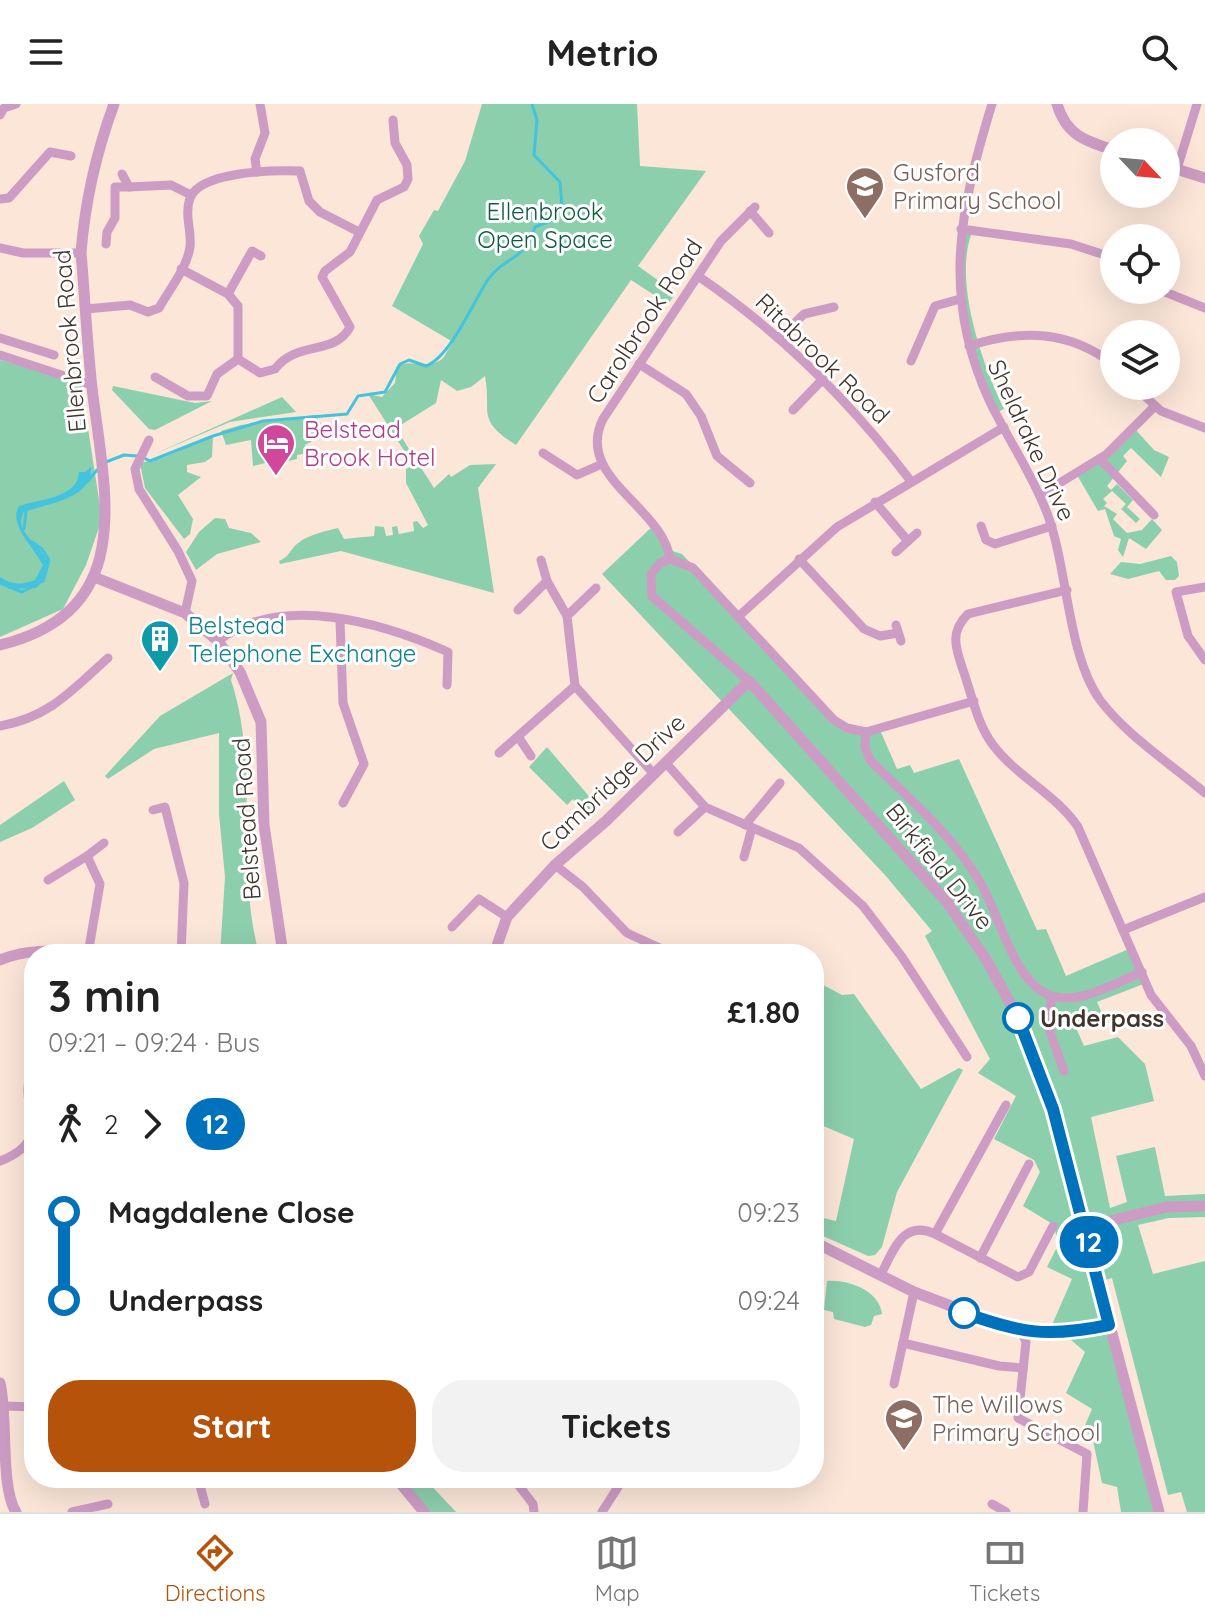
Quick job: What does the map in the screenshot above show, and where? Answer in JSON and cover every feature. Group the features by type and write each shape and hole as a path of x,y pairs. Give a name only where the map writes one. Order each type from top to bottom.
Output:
{"street":[{"path":"0,115 4,108 16,104"},
{"name":"Ellenbrook Road","path":"94,577 107,529 81,253 84,211 114,104"},
{"path":"257,172 257,147 265,133 260,104"},
{"name":"Sheldrake Drive","path":"992,104 972,174 961,229 960,299 969,346 983,386 1040,495 1052,526 1083,665 1100,699 1205,793"},
{"path":"1057,104 1064,123 1076,136 1100,145"},
{"path":"1180,148 1197,104"},
{"path":"238,359 260,373 275,369 283,357 297,350 316,349 347,333 350,327 322,277 325,271 350,252 377,200 404,187 408,179 407,165 395,143 393,120"},
{"path":"0,199 9,198 50,152 71,156"},
{"path":"1180,170 1205,178"},
{"path":"86,309 130,305 155,312 190,248 187,211 191,195 202,183 257,172 300,171 309,201 320,212 359,232"},
{"path":"122,174 129,187"},
{"path":"106,244 107,232 115,218 115,187 171,185 191,195"},
{"name":"Carolbrook Road","path":"602,464 596,444 599,427 724,236 752,209 769,233"},
{"path":"961,229 1071,244 1100,253"},
{"path":"246,243 249,255"},
{"path":"0,248 23,253 81,253"},
{"path":"228,294 252,251 261,256"},
{"path":"181,269 228,294 238,306 241,318 238,359"},
{"name":"Ritabrook Road","path":"698,276 749,311 823,379 864,422 910,480"},
{"path":"1180,298 1205,308"},
{"path":"911,361 917,341 935,306 960,299"},
{"path":"779,338 804,314 829,311"},
{"path":"969,346 1017,334 1042,334 1076,343 1100,357"},
{"path":"0,338 54,355"},
{"path":"917,341 929,346"},
{"path":"0,355 92,385"},
{"path":"155,377 188,396 207,396 217,374 238,359"},
{"path":"639,364 686,394 701,416 717,456 750,483"},
{"path":"808,411 796,406 823,379"},
{"path":"1147,400 1154,407 1205,428"},
{"path":"1040,495 1100,459 1154,407"},
{"path":"739,616 837,527 910,480 1004,427"},
{"path":"146,445 135,469 139,489 178,551 192,581 185,613"},
{"path":"543,453 577,475 602,464 663,534 670,559 693,568 834,720 847,728 866,732 974,701"},
{"path":"1100,459 1154,515"},
{"path":"875,502 908,541"},
{"path":"981,526 986,540 995,544 1052,526"},
{"path":"896,552 917,533"},
{"name":"Birkfield Drive","path":"670,559 660,563 651,574 652,596 749,681 917,866 986,959 1037,1060 1085,1227 1159,1512"},
{"path":"799,559 864,629 880,636 898,633"},
{"path":"541,560 547,581 567,616 575,686 653,773"},
{"path":"0,645 51,624 78,604 94,577"},
{"name":"Belstead Road","path":"94,577 185,613 218,641 240,672 261,722 264,825 282,944"},
{"path":"518,610 547,581"},
{"path":"1205,587 1176,592 1188,636 1205,660"},
{"path":"567,616 596,588"},
{"path":"1067,590 974,611 962,621 955,643 984,730 995,748 1078,827 1157,1006 1191,1046 1205,1076"},
{"path":"218,641 251,620 304,615 401,631 448,652 447,685"},
{"path":"340,621 343,703 364,764 343,803"},
{"path":"0,726 28,721 47,712 108,658"},
{"name":"Cambridge Drive","path":"498,944 507,917 555,865 749,681"},
{"path":"499,753 575,686"},
{"name":"Birkfield Drive","path":"866,732 866,752 870,760 936,824 963,856 986,892 1022,971 1035,987 1051,996"},
{"path":"519,738 531,756"},
{"path":"665,762 705,807 799,848 863,906 902,957 967,1057"},
{"path":"744,857 749,826 780,783"},
{"path":"153,810 165,807 184,883 181,944"},
{"path":"678,832 705,807"},
{"path":"48,880 104,843"},
{"path":"87,856 100,884 90,944"},
{"path":"555,865 583,887 641,944"},
{"path":"1123,930 1205,897"},
{"path":"452,927 479,899 507,917"},
{"path":"0,960 24,953"},
{"path":"1064,1071 1050,1032 1051,996 1081,996 1142,972"},
{"path":"935,1234 1006,1105"},
{"path":"0,1161 24,1146"},
{"path":"980,1258 1029,1164"},
{"path":"1085,1227 1167,1207 1205,1206"},
{"path":"881,1274 901,1235 913,1229 935,1234 1023,1277 1053,1226"},
{"path":"824,1247 914,1292 1022,1333 1064,1334 1109,1325"},
{"path":"894,1384 914,1292"},
{"path":"1022,1333 1026,1342 1018,1418 1087,1454 1083,1512"},
{"path":"903,1343 999,1366 1023,1368"},
{"path":"0,1383 5,1406 3,1456 8,1498 16,1512"},
{"path":"5,1406 24,1407"},
{"path":"201,1488 205,1504"},
{"path":"404,1488 424,1512"},
{"path":"521,1488 533,1504 534,1512"},
{"path":"602,1512 617,1488"},
{"path":"72,1512 108,1504"},
{"path":"992,1504 1006,1512"}],"green space":[{"name":"Ellenbrook Open Space","path":"482,104 637,104 640,166 706,171 638,266 676,293 668,304 631,280 516,445 490,421 485,376 471,387 457,391 441,380 436,403 396,428 412,454 410,460 368,394 382,397 395,383 397,366 438,362 453,342 392,306 423,244 419,236 434,210 438,211 465,161"},
{"path":"961,229 973,230 967,250 968,296 979,345 1004,409 996,413 967,334"},
{"path":"0,360 81,383 102,519 86,565 63,609 0,637"},
{"path":"113,386 195,403 212,401 155,430 149,429 112,390"},
{"path":"282,397 296,412 230,422 152,455"},
{"path":"315,415 332,438 316,439 305,445 307,453 297,455 297,459 275,464 274,461 253,466 251,440 226,445 221,431 241,425"},
{"path":"1134,428 1154,450 1169,457 1161,477 1131,448 1123,456 1127,461 1107,486 1111,490 1117,484 1133,500 1127,507 1140,519 1136,523 1121,509 1126,504 1112,491 1103,499 1107,503 1104,506 1117,514 1113,519 1127,533 1142,530 1152,519 1162,530 1146,549 1129,538 1123,557 1118,550 1121,539 1114,536 1105,509 1098,511 1077,475"},
{"path":"213,436 212,457 205,462 187,465 187,472 201,477 178,495 193,519 190,534 184,539 145,488 140,463 165,457"},
{"path":"418,463 434,488 449,474 451,477 470,465 496,464 478,488 494,593 341,551 280,564 279,561 298,543 338,528 344,539 374,536 375,526 384,527 386,536 393,535 392,527 397,526 399,534 414,531 413,522 417,521 423,528 428,525 406,483 406,469"},
{"path":"215,518 225,519 229,528 251,533 261,542 217,554 196,570 186,552 199,532"},
{"path":"655,524 669,550 682,554 842,726 880,730 897,769 910,765 914,773 959,759 1037,930 1046,929 1066,976 1131,948 1146,983 1097,1002 1106,1023 1077,1030 1084,1046 1118,1037 1145,1064 1154,1101 1091,1117 1110,1208 1127,1202 1116,1156 1155,1147 1165,1196 1205,1194 1205,1217 1169,1218 1138,1225 1153,1274 1205,1261 1205,1512 1187,1512 1181,1492 1168,1495 1112,1278 1100,1282 1159,1512 1121,1512 1117,1487 1102,1483 1092,1436 1083,1430 1092,1409 1066,1393 1085,1352 1064,1334 1048,1334 1072,1279 1047,1267 1058,1245 1054,1225 1023,1206 1040,1172 1034,1160 994,1139 1016,1096 978,1073 990,1059 925,936 932,931 885,875 602,574"},
{"path":"1171,556 1177,562 1179,576 1175,580 1166,580 1159,571 1128,579 1110,574 1121,562 1140,564"},
{"path":"233,673 231,680 240,713 244,747 249,886 257,944 221,944 225,877 219,814 219,733 154,749 108,779 105,776 160,716"},
{"path":"547,747 599,808 587,815 573,799 567,805 529,767"},
{"path":"64,781 75,800 32,828 0,842 0,825"},
{"path":"824,985 842,995 854,994 921,1089 959,1068 963,1070 897,1192 882,1247 875,1255 868,1256 824,1236 824,1218 836,1221 854,1139 824,1126"},
{"path":"827,1281 862,1288 876,1299 882,1314 874,1316 871,1325 865,1327 834,1319 833,1312 824,1310"},
{"path":"407,1488 433,1488 456,1512 427,1512"}],"water":[{"path":"91,467 90,478 77,493 24,512 21,522 24,531 45,556 48,565 46,576 36,588 9,589 0,582 0,577 13,583 30,582 35,580 43,565 19,528 19,506 65,492 77,481 79,472"}],"waterway":[{"path":"144,458 150,461 213,436 263,421 347,414 358,396 385,392 400,364 409,360 426,366 435,361 452,341 487,281 526,247 535,227 553,220 562,207 560,182 534,155 537,120 532,104"},
{"path":"106,462 124,455 137,456"},
{"path":"87,482 97,470"},
{"path":"24,529 26,511"},
{"path":"0,583 22,592 43,581 49,560 42,549 32,542"}],"bus line":[{"name":"12","path":"964,1313 1022,1333 1064,1334 1109,1325 1053,1109 1037,1060 1018,1018"}],"place":[{"name":"Gusford Primary School","path":"865,220"},
{"name":"Belstead Brook Hotel","path":"276,477"},
{"name":"Belstead Telephone Exchange","path":"160,673"},
{"name":"Underpass","path":"1018,1018"},
{"name":"The Willows Primary School","path":"904,1452"}]}
